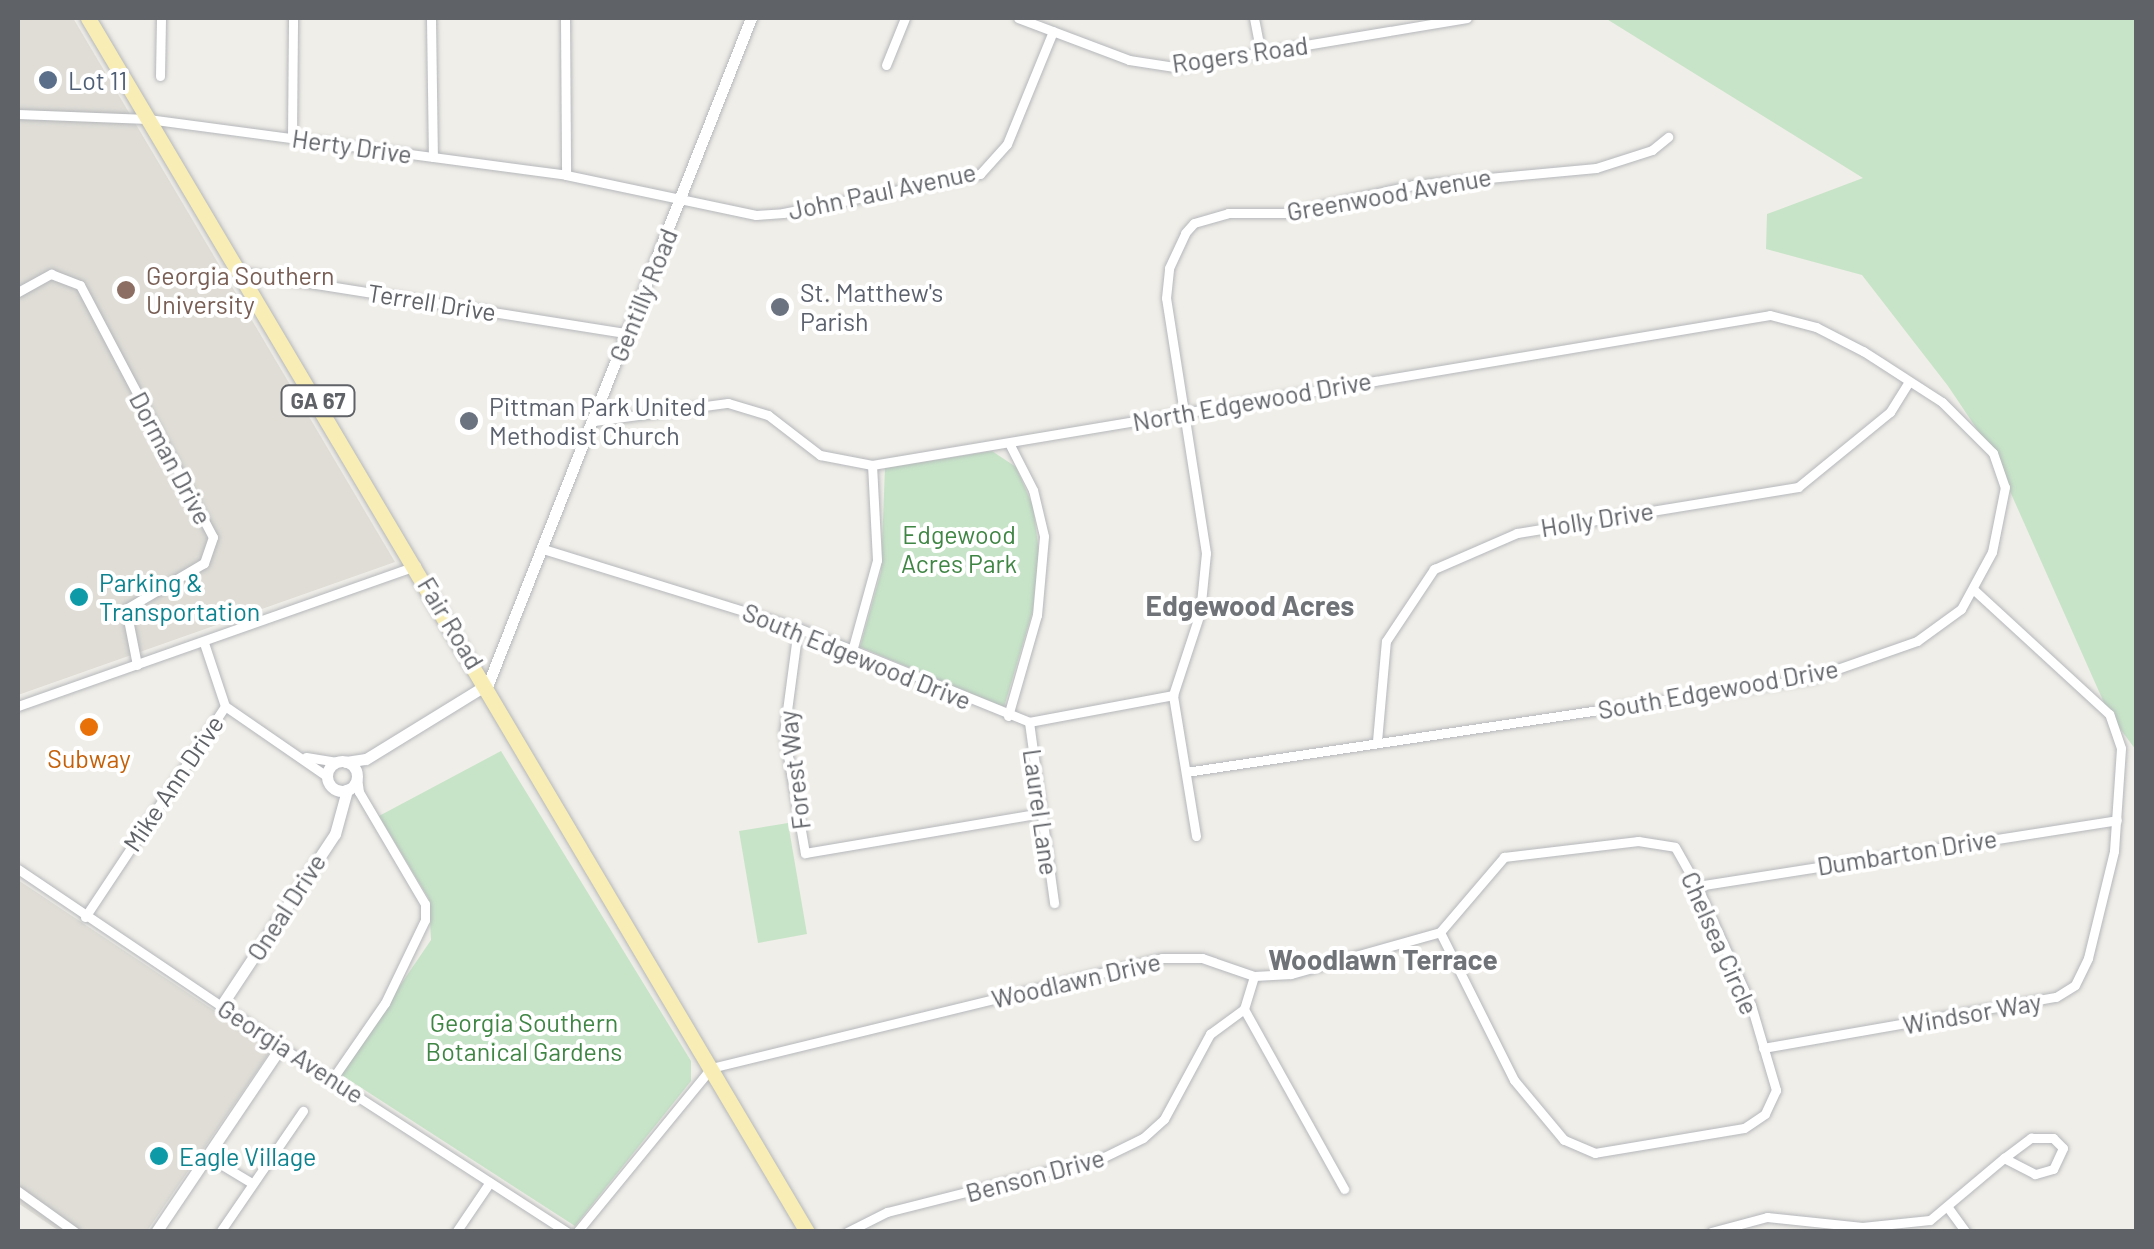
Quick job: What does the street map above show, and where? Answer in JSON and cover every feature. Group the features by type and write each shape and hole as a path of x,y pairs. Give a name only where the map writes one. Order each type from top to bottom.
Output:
{"main road":[{"name":"Fair Road","path":"88,18 488,684 808,1232"}],"street":[{"path":"160,76 161,18"},
{"path":"292,138 294,18"},
{"path":"427,18 433,157"},
{"path":"565,18 566,176"},
{"name":"Gentilly Road","path":"488,684 594,422 625,332 685,196 751,18"},
{"path":"886,64 905,18"},
{"name":"Rogers Road","path":"1018,18 1129,60 1174,67 1468,18"},
{"path":"1254,18 1261,53"},
{"name":"John Paul Avenue","path":"685,196 756,215 783,213 980,174 1008,144 1053,31"},
{"name":"Herty Drive","path":"18,114 148,118 685,196"},
{"name":"Greenwood Avenue","path":"1196,836 1173,694 1200,613 1206,553 1166,298 1176,246 1194,223 1228,213 1318,209 1412,185 1596,168 1652,150 1668,137"},
{"name":"Terrell Drive","path":"240,272 625,332"},
{"name":"Dorman Drive","path":"18,292 52,274 80,284 213,538 204,563 126,610 137,664"},
{"name":"North Edgewood Drive","path":"594,422 728,402 768,415 820,455 872,465 1770,314 1816,327 1909,381"},
{"name":"South Edgewood Drive","path":"1186,772 1812,678 1917,642 1961,609 1974,590 1998,536 2005,488 1993,453 1972,428 1909,381"},
{"name":"Holly Drive","path":"1377,741 1386,641 1434,569 1536,528 1798,486 1890,412 1909,381"},
{"path":"1008,716 1037,616 1044,536 1033,490 1009,443"},
{"path":"852,651 877,560 872,465"},
{"name":"South Edgewood Drive","path":"543,550 798,628 1029,722 1173,694"},
{"path":"18,706 417,566"},
{"name":"Windsor Way","path":"1763,1048 2006,1009 2066,993 2088,958 2102,910 2117,820 2121,750 2109,714 1974,590"},
{"name":"Forest Way","path":"798,628 786,684 784,734 805,853 1042,813"},
{"name":"Mike Ann Drive","path":"85,917 225,706 204,643"},
{"path":"304,757 341,762 366,760 488,684"},
{"path":"225,706 304,757 329,781 351,790 425,904 426,920 385,1002 333,1078"},
{"name":"Laurel Lane","path":"1029,722 1054,903"},
{"name":"Oneal Drive","path":"221,1006 334,834 338,803 351,790 366,760"},
{"path":"341,762 357,774"},
{"path":"329,781 341,762"},
{"path":"329,781 338,803"},
{"name":"Dumbarton Drive","path":"1697,886 2117,820"},
{"name":"Chelsea Circle","path":"1665,841 1697,886 1752,1006 1776,1090 1757,1122 1594,1153 1579,1150 1539,1114 1514,1080 1440,932 1504,858 1536,852 1665,841"},
{"name":"Georgia Avenue","path":"18,868 85,917 567,1232"},
{"name":"Woodlawn Drive","path":"711,1068 1162,958 1202,958 1254,976 1290,974 1440,932"},
{"path":"1254,976 1244,1009 1344,1189"},
{"name":"Benson Drive","path":"847,1232 887,1212 1120,1152 1164,1119 1202,1045 1244,1009"},
{"path":"156,1232 282,1047"},
{"path":"577,1232 711,1068"},
{"path":"220,1232 303,1110"},
{"path":"1714,1231 1795,1216 1862,1227 1930,1220 1949,1209 2004,1158 2031,1138 2054,1138 2065,1155 2054,1169 2035,1174 2004,1158"},
{"path":"208,1156 252,1183"},
{"path":"456,1232 490,1182"},
{"path":"18,1192 74,1232"},
{"path":"1949,1209 1966,1232"}],"shaded area":[{"name":"Georgia Southern University","path":"18,18 73,18 395,562 18,695"},
{"path":"18,880 272,1049 147,1231 59,1231 18,1203"}],"green space":[{"path":"1605,18 2136,18 2136,750 2109,714 1993,453 1948,386 1862,275 1766,249 1767,214 1863,178"},
{"name":"Edgewood Acres Park","path":"992,451 1016,467 1033,506 1039,552 1033,610 1004,707 860,647 881,572 885,468"},
{"name":"Georgia Southern Botanical Gardens","path":"501,751 691,1061 691,1081 575,1226 340,1074 431,940 429,899 379,816"},
{"path":"788,823 807,934 758,943 739,831"}],"place":[{"name":"Lot 11","path":"48,80"},
{"name":"Georgia Southern University","path":"126,290"},
{"name":"St. Matthew's Parish","path":"780,307"},
{"name":"Pittman Park United Methodist Church","path":"469,421"},
{"name":"Parking & Transportation","path":"79,597"},
{"name":"Subway","path":"89,727"},
{"name":"Eagle Village","path":"159,1156"}],"district":[{"name":"Edgewood Acres","path":"1250,605"},
{"name":"Woodlawn Terrace","path":"1383,959"}]}
